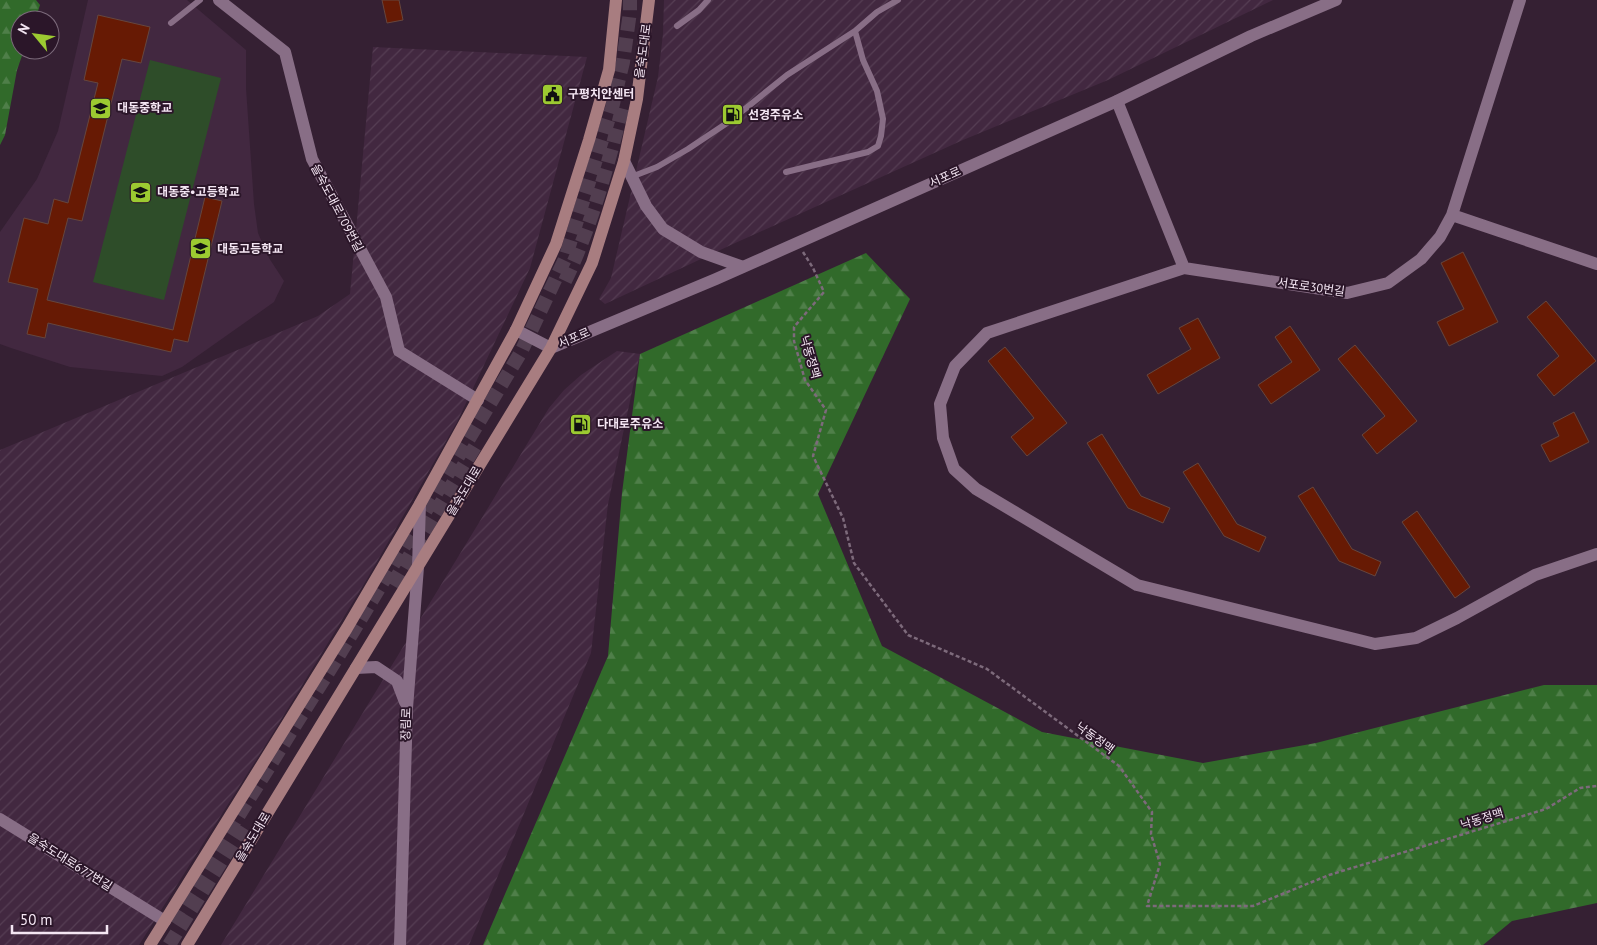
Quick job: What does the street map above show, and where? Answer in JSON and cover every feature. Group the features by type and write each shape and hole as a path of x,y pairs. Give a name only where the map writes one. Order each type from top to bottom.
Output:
{"main road":[{"path":"150,945 347,628 420,504 516,330 556,244 589,140 609,70 616,0"},
{"name":"을숙도대로","path":"186,945 551,348 592,262 624,161 636,99 650,0"}],"street":[{"name":"을숙도대로709번길","path":"219,0 285,52 312,160 386,297 399,351 478,400"},
{"name":"서포로","path":"551,348 743,267 1117,101 1251,36 1336,0"},
{"name":"서포로30번길","path":"1184,268 1347,293 1388,283 1421,259 1440,237 1452,215 1520,0"},
{"path":"1117,101 1184,268 987,333 955,366 940,404 944,438 954,469 976,489 1137,585 1375,644 1416,638 1458,618 1535,575 1597,554"},
{"path":"624,161 646,206 663,229 701,252 743,267"},
{"path":"1452,215 1597,264"},
{"path":"516,330 551,348"},
{"name":"장림로","path":"400,945 406,708 418,566 420,504"},
{"path":"356,668 376,667 397,681 406,708"},
{"name":"을숙도대로677번길","path":"0,819 165,921"}],"lane":[{"path":"171,23 200,0"},
{"path":"677,26 699,10 708,0"},
{"path":"632,177 657,167 688,149 730,121 787,76 855,31 876,12 898,0"},
{"path":"786,172 868,152 878,146 883,119 877,91 863,60 855,31"}],"path":[{"name":"낙동정맥","path":"797,242 814,268 824,292 794,327 794,341 805,380 826,410 813,456 843,518 854,563 908,635 987,668 1119,766 1152,812 1151,834 1160,864 1147,906 1253,906 1330,875 1546,809 1580,788 1597,786"}],"shaded area":[{"name":"대동중•고등학교","path":"88,0 187,0 246,50 246,88 254,204 258,233 269,258 284,281 274,302 182,367 162,376 70,367 0,344 0,232 37,179 58,131"},
{"path":"664,0 1273,0 1108,80 963,140 605,304 599,299 611,278 658,77 663,34"},
{"path":"373,47 587,57 530,268 457,422 367,579 268,741 139,945 0,945 0,450 318,316 350,294"},
{"path":"617,351 640,354 608,504 591,653 469,945 221,945 549,408 564,390 581,375"}],"green space":[{"path":"0,0 36,0 40,5 38,10 10,10 10,60 20,60 5,135 0,145"},
{"path":"150,60 221,78 164,300 93,282"},
{"path":"866,253 910,299 818,494 882,646 1042,732 1203,763 1316,743 1544,685 1597,685 1597,903 1512,921 1483,945 483,945 608,656 622,493 640,354"}],"building":[{"path":"382,0 399,0 403,20 387,23"},
{"path":"98,15 150,27 141,63 122,59 82,221 68,218 47,300 173,330 205,197 222,201 188,342 174,339 171,352 48,323 45,338 27,334 38,289 8,282 24,218 48,224 54,199 68,203 98,83 84,80"},
{"path":"1463,252 1498,322 1449,346 1437,322 1464,309 1441,263"},
{"path":"1546,301 1596,361 1554,396 1537,375 1559,356 1527,317"},
{"path":"1198,318 1220,358 1158,394 1147,375 1191,349 1179,328"},
{"path":"1290,326 1320,370 1271,404 1258,385 1292,362 1275,337"},
{"path":"1355,345 1417,421 1377,454 1362,435 1385,416 1338,359"},
{"path":"1005,347 1067,423 1027,456 1011,437 1034,418 988,361"},
{"path":"1574,412 1589,442 1550,462 1541,445 1559,436 1553,423"},
{"path":"1102,434 1141,496 1170,508 1163,523 1128,508 1087,443"},
{"path":"1198,463 1237,524 1266,537 1259,552 1224,536 1183,472"},
{"path":"1313,487 1352,549 1381,562 1375,576 1339,561 1298,496"},
{"path":"1417,511 1470,587 1455,598 1402,522"}],"tunnel":[{"path":"172,922 339,655 521,352 565,259 612,108 623,62 630,0"},
{"path":"565,281 591,217 623,105"},
{"path":"392,585 476,445"},
{"path":"169,945 243,827"}],"place":[{"name":"구평치안센터","path":"552,94"},
{"name":"대동중학교","path":"101,108"},
{"name":"선경주유소","path":"732,115"},
{"name":"대동중•고등학교","path":"141,192"},
{"name":"대동고등학교","path":"201,249"},
{"name":"다대로주유소","path":"581,424"}]}
